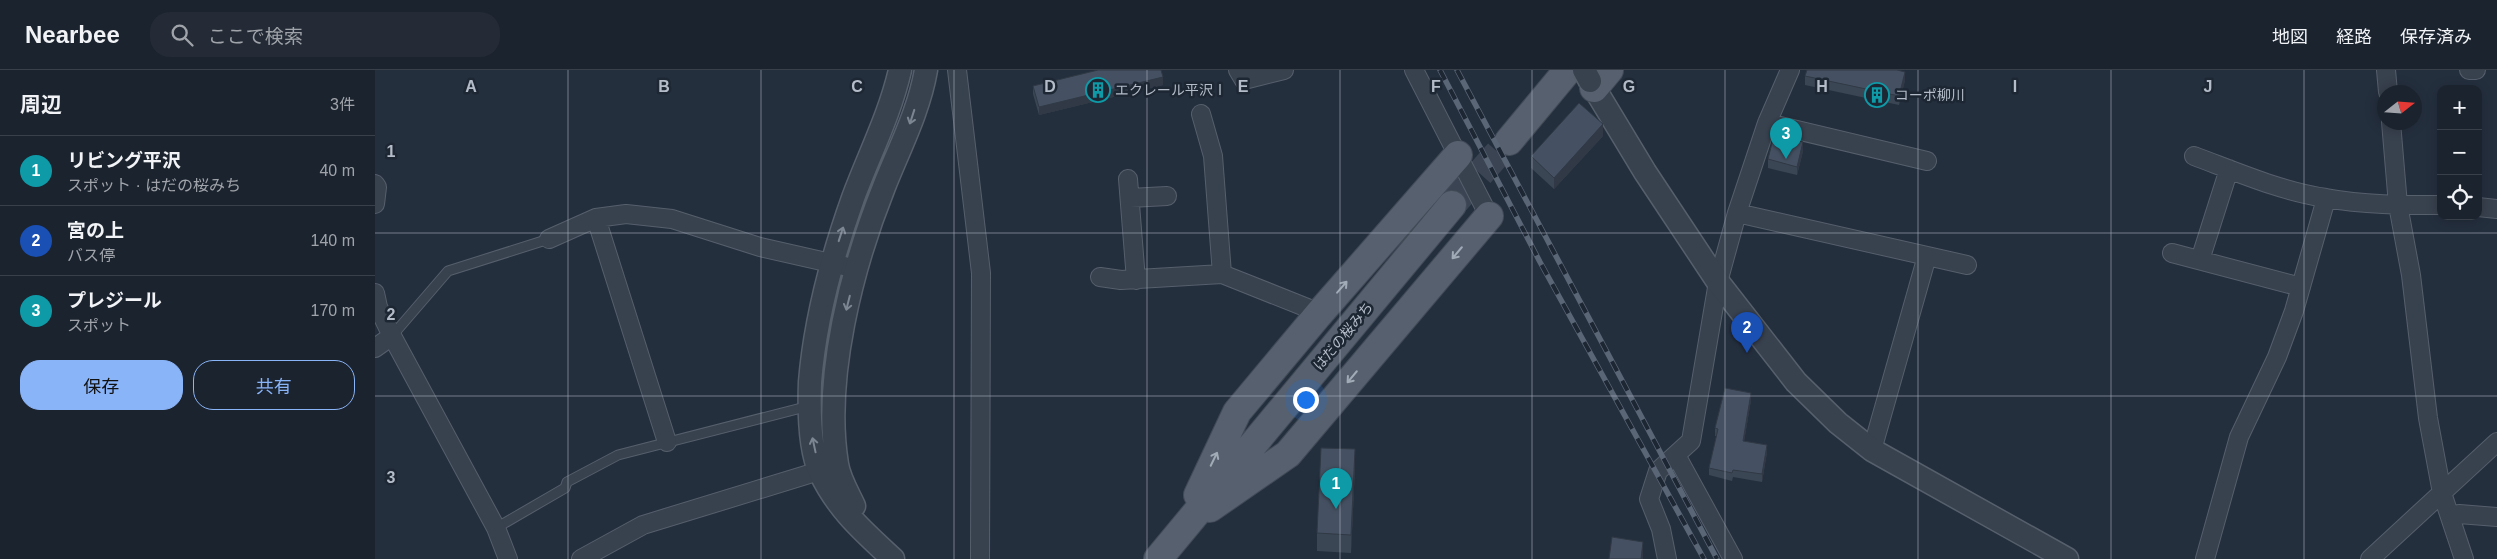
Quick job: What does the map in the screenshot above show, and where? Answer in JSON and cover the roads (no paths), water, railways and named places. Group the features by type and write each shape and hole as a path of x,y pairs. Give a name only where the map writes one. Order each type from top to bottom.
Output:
{"main road":[{"path":"1509,141 1589,76"},
{"path":"1189,520 1199,490 1237,412 1318,314 1458,156"},
{"name":"はだの桜みち","path":"1159,559 1189,520 1453,205"},
{"path":"1189,520 1219,503 1288,454 1489,216"}],"street":[{"path":"891,557 855,509 828,468 812,437 809,406 813,355 832,263 853,199 895,94 900,70"},
{"path":"828,468 833,394 845,314 857,269 883,189 911,122 926,70"},
{"path":"957,70 981,273 979,559"},
{"path":"1238,70 1244,80 1284,70"},
{"path":"1403,70 1414,70 1489,216"},
{"path":"1667,559 1661,529 1649,499 1657,471 1691,441 1719,282 1737,213 1767,123 1789,70"},
{"path":"2386,70 2387,85"},
{"path":"2469,70 2476,70"},
{"path":"1589,76 1645,172 1719,282 1797,382 1838,423 1871,450 2067,559"},
{"path":"1201,114 1213,156 1222,274"},
{"path":"1767,123 1927,161"},
{"path":"2392,130 2398,205 2411,275 2429,418 2442,493 2464,559"},
{"path":"2194,156 2285,189 2326,198 2398,205 2437,205"},
{"path":"2200,260 2229,169"},
{"path":"1128,179 1136,280"},
{"path":"375,184 377,187 375,204"},
{"path":"1130,198 1167,196"},
{"path":"2205,559 2239,437 2277,357 2301,287 2326,198"},
{"path":"2482,207 2497,209"},
{"path":"1737,213 1967,265"},
{"path":"549,239 596,218 626,214 672,219 760,247 857,269"},
{"path":"596,218 667,442"},
{"path":"2172,253 2301,287"},
{"path":"1871,450 1927,256"},
{"path":"1100,277 1136,280 1222,274 1310,309 1318,314"},
{"path":"375,294 378,307 392,336 495,528 507,559"},
{"path":"375,348 392,336"},
{"path":"2370,559 2497,442"},
{"path":"1676,455 1733,559"},
{"path":"581,559 643,525 828,468"},
{"path":"2450,516 2459,514 2497,517"}],"lane":[{"path":"392,336 448,271 549,239"},
{"path":"495,528 565,488 567,482 618,455 809,406"}],"tunnel":[{"path":"1452,205 1509,141"}],"railway":[{"path":"1440,70 1540,262 1704,559"},
{"path":"1457,70 1717,559"}],"place":[{"name":"エクレール平沢Ⅰ","path":"1098,90"},
{"name":"コーポ柳川","path":"1877,95"},
{"name":"プレジール","path":"1786,159"},
{"name":"宮の上","path":"1747,353"},
{"name":"リビング平沢","path":"1336,509"}]}
